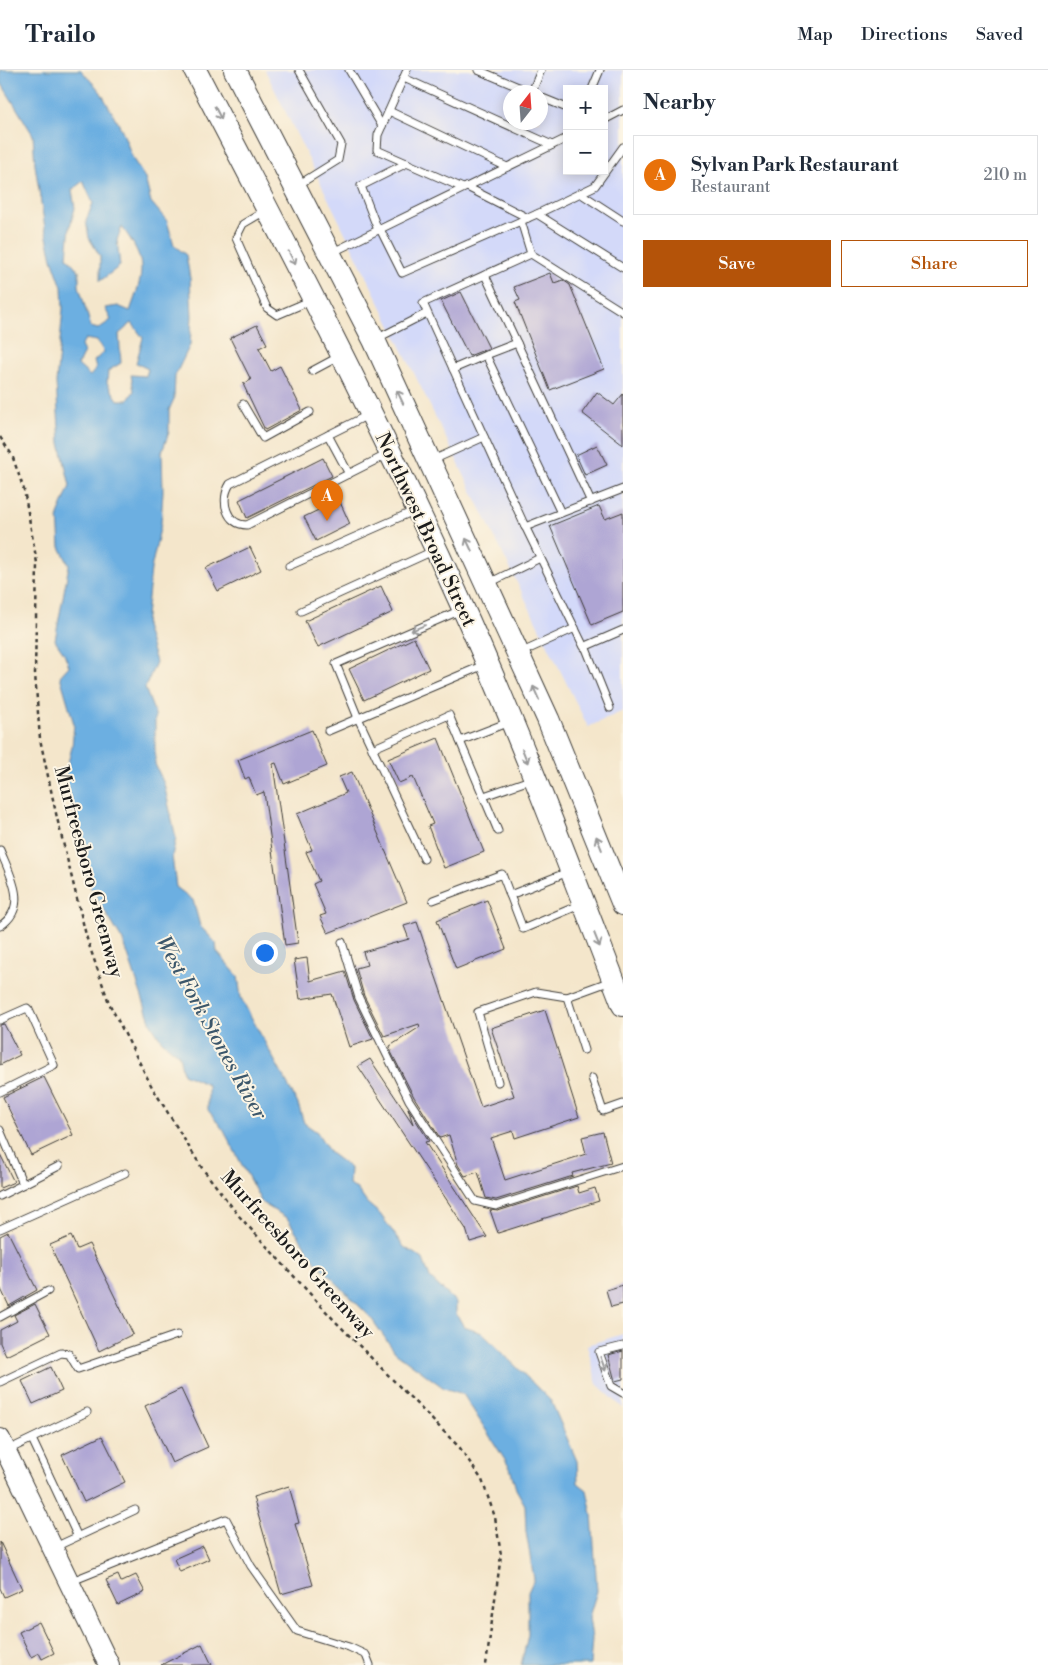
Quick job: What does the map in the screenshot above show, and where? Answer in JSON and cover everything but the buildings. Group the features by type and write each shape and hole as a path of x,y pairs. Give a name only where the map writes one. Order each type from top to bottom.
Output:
{"main road":[{"name":"Northwest Broad Street","path":"195,70 343,355 461,603 511,721 577,887 618,978 623,1004"},
{"name":"Northwest Broad Street","path":"235,70 374,340 519,654 623,904"},
{"path":"343,355 374,340"},
{"path":"461,603 487,584"},
{"path":"577,887 610,870"}],"street":[{"path":"3,1446 109,1665"}],"lane":[{"path":"295,187 338,160 341,144 299,70"},
{"path":"349,70 382,126"},
{"path":"407,70 378,135 377,150 465,187 528,218"},
{"path":"478,70 514,85"},
{"path":"534,85 541,70"},
{"path":"594,85 600,70"},
{"path":"404,78 552,145"},
{"path":"548,100 563,106"},
{"path":"608,118 623,110"},
{"path":"389,111 507,167"},
{"path":"330,254 563,140"},
{"path":"407,164 361,186 379,229 402,273 537,214 595,186 623,147"},
{"path":"580,193 623,221"},
{"path":"268,210 243,224 236,238 267,308 277,315 314,299"},
{"path":"537,214 623,268"},
{"path":"521,221 531,254 623,312"},
{"path":"531,254 423,303 525,527 585,646 610,708"},
{"path":"485,275 591,502"},
{"path":"374,340 427,313"},
{"path":"453,369 516,343"},
{"path":"312,371 343,355"},
{"path":"486,355 561,513"},
{"path":"243,404 263,438 310,412"},
{"path":"371,414 230,484 224,502 231,519 240,525 247,525 390,453"},
{"path":"328,435 349,474"},
{"path":"430,461 484,437"},
{"path":"525,527 623,489"},
{"path":"289,566 417,510"},
{"path":"300,612 436,550"},
{"path":"487,584 540,558"},
{"path":"424,859 354,711 336,664 461,603"},
{"path":"519,654 575,628"},
{"path":"585,646 623,630"},
{"path":"328,731 486,663"},
{"path":"372,749 449,715 498,831"},
{"path":"460,741 511,721"},
{"path":"484,796 534,779"},
{"path":"0,850 17,896 12,914 0,926"},
{"path":"434,900 502,874 523,929 577,887"},
{"path":"510,895 577,887"},
{"path":"342,942 359,998 409,1100 475,1201 496,1206 623,1166"},
{"path":"498,1082 478,1012 536,992 567,997 618,978"},
{"path":"567,997 584,1050"},
{"path":"0,1020 27,1008 54,1065 0,1092"},
{"path":"592,1078 603,1111 623,1104"},
{"path":"0,1131 23,1184"},
{"path":"0,1196 59,1166"},
{"path":"0,1229 125,1172"},
{"path":"0,1317 48,1291"},
{"path":"0,1382 61,1353 69,1354 78,1369 177,1335"},
{"path":"623,1346 599,1352 611,1386 623,1393"},
{"path":"3,1446 32,1439 87,1412"},
{"path":"32,1439 76,1535"},
{"path":"52,1548 76,1535 135,1510"},
{"path":"69,1582 226,1519 251,1566 297,1631 349,1647 366,1655 370,1665"}],"path":[{"name":"Murfreesboro Greenway","path":"0,437 12,455 24,490 37,562 35,674 40,739 57,818 87,939 109,1003 152,1087 202,1168 240,1216 334,1320 460,1448 482,1480 495,1517 501,1555 486,1665"}],"shaded area":[{"path":"265,70 623,70 623,711 588,727"},
{"path":"623,1334 623,1408 597,1384 587,1345"}],"water":[{"name":"West Fork Stones River","path":"0,70 81,70 100,91 122,130 133,159 145,178 151,202 167,221 174,245 186,255 190,278 192,316 190,345 175,376 174,399 169,410 169,432 162,452 163,491 161,524 151,569 145,626 156,662 145,688 155,714 155,764 164,784 176,838 172,856 176,887 193,900 200,926 216,943 217,952 238,976 241,998 298,1104 304,1123 317,1132 330,1153 350,1168 349,1185 357,1189 367,1203 380,1214 404,1247 423,1259 430,1278 456,1302 456,1313 464,1327 482,1333 551,1401 577,1461 578,1483 587,1490 592,1514 597,1591 589,1617 592,1639 590,1665 521,1665 528,1635 528,1592 534,1579 526,1532 525,1505 516,1489 510,1468 463,1394 444,1388 395,1352 371,1318 316,1262 287,1218 262,1203 224,1131 208,1110 208,1085 183,1074 179,1055 162,1041 151,1024 124,943 88,883 86,862 79,841 71,796 64,779 72,747 74,724 60,676 69,666 64,653 55,640 69,565 60,547 58,515 70,486 60,443 56,383 63,309 62,287 52,259 45,228 35,165 33,135 0,81","holes":["83,181 93,203 86,221 89,238 100,256 100,281 120,266 117,240 122,227 136,249 141,267 138,286 130,311 118,306 105,308 111,320 98,329 91,327 79,286 79,271 67,257 70,226 75,208 72,190","132,323 143,338 136,363 148,369 146,376 131,375 134,391 128,400 118,400 107,383 108,371 121,363 119,334","85,339 97,341 104,352 94,361 96,369 90,376 78,365 84,352 81,346"]}],"place":[{"name":"Sylvan Park Restaurant","path":"327,521"}]}
